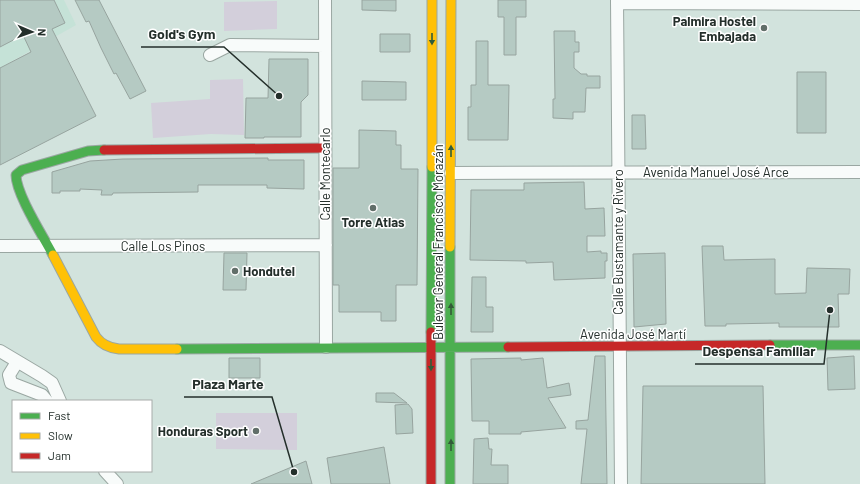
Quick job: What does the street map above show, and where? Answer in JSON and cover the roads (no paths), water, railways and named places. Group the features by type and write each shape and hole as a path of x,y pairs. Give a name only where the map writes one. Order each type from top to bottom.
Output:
{"street":[{"name":"Calle Montecarlo","path":"324,0 326,347"},
{"name":"Bulevar General Francisco Morazán","path":"431,484 432,0"},
{"name":"Bulevar General Francisco Morazán","path":"450,484 451,0"},
{"path":"617,2 860,4"},
{"name":"Calle Bustamante y Rivero","path":"617,2 621,484"},
{"path":"210,55 230,45 325,46"},
{"name":"Avenida José Martí","path":"325,148 123,149 88,151 22,170 16,175 16,183 48,247 96,336 101,344 108,347 129,349 860,345"},
{"name":"Avenida Manuel José Arce","path":"451,173 860,172"},
{"name":"Calle Los Pinos","path":"0,246 326,245"},
{"path":"0,351 52,383 60,400"},
{"path":"17,362 10,375 11,383 42,395 46,400"},
{"path":"106,472 117,484"}],"place":[{"name":"Palmira Hostel Embajada","path":"764,28"},
{"name":"Gold's Gym","path":"279,96"},
{"name":"Torre Atlas","path":"373,208"},
{"name":"Hondutel","path":"235,271"},
{"name":"Despensa Familiar","path":"830,310"},
{"name":"Honduras Sport","path":"256,431"},
{"name":"Plaza Marte","path":"294,472"}]}
